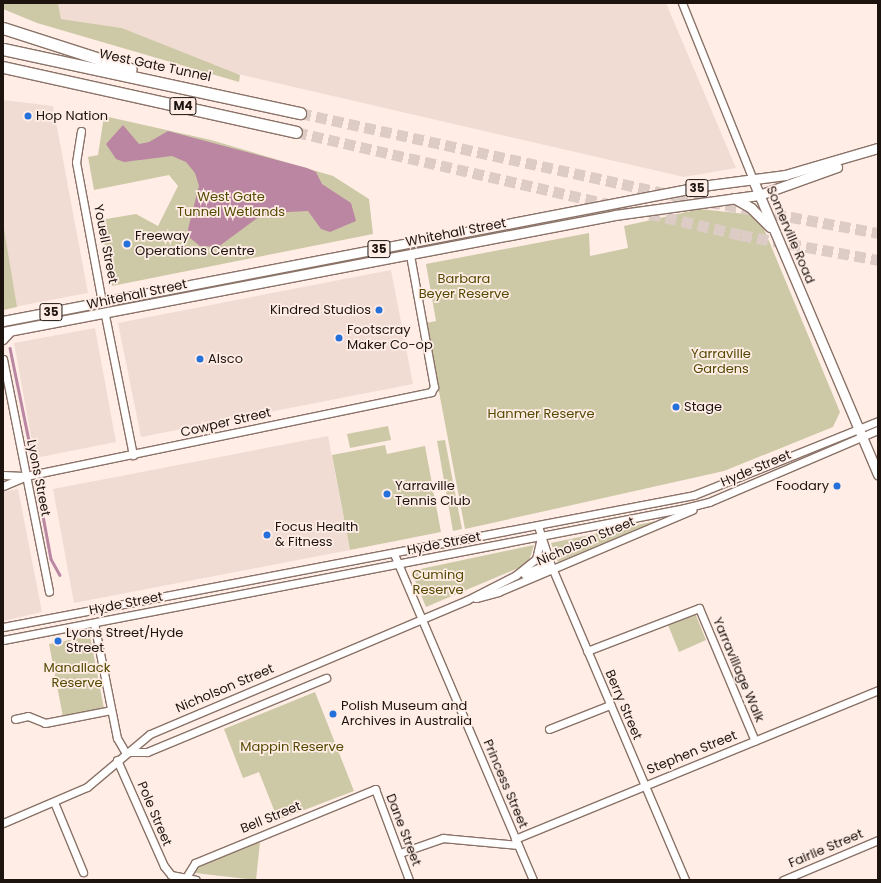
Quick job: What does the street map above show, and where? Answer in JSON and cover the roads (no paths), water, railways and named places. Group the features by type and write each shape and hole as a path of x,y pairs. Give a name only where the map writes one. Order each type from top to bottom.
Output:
{"highway":[{"path":"3,28 128,67 153,79"},
{"name":"West Gate Tunnel","path":"3,49 153,79 300,113"},
{"name":"M4","path":"3,68 70,80 296,132"},
{"path":"3,73 70,80"}],"main road":[{"name":"Whitehall Street","path":"3,321 252,273 794,173 878,148"},
{"name":"Whitehall Street","path":"7,331 105,315 254,284 615,215 759,194 812,177 861,154"},
{"name":"Somerville Road","path":"753,180 878,475"},
{"path":"734,198 757,212 779,240"},
{"path":"407,244 410,255"},
{"path":"252,273 254,284"},
{"name":"Youell Street","path":"102,302 105,315"}],"street":[{"name":"Somerville Road","path":"682,3 753,180"},
{"name":"Youell Street","path":"81,131 76,162 102,302"},
{"name":"Cowper Street","path":"3,486 26,476 217,439 256,427 431,392 434,387 410,255"},
{"name":"Youell Street","path":"105,315 133,455"},
{"path":"3,340 7,331"},
{"name":"Lyons Street","path":"3,359 49,592"},
{"name":"Hyde Street","path":"3,640 541,538 709,502 860,432 878,421"},
{"name":"Hyde Street","path":"3,627 394,554 538,526 714,489 860,432 878,430"},
{"name":"Cowper Street","path":"3,474 26,476"},
{"name":"Nicholson Street","path":"470,599 498,592 551,566 709,502"},
{"name":"Berry Street","path":"538,526 551,566 684,880"},
{"name":"Nicholson Street","path":"3,823 54,802 92,784 125,752 150,734 470,599 504,581 534,562 541,538"},
{"name":"Princess Street","path":"394,554 400,564 532,880"},
{"path":"504,581 551,566"},
{"name":"Yarravillage Walk","path":"587,651 699,608 754,741"},
{"path":"53,618 56,630"},
{"path":"94,623 117,741 125,752 147,752 326,678"},
{"name":"Stephen Street","path":"400,853 443,838 516,842 644,786 878,690"},
{"path":"549,729 610,705"},
{"path":"15,719 28,716 45,723 111,710"},
{"name":"Pole Street","path":"117,760 164,866 171,875 185,879"},
{"name":"Dane Street","path":"375,789 409,880"},
{"name":"Bell Street","path":"185,879 195,863 375,789"},
{"path":"54,802 83,872"},
{"name":"Fairlie Street","path":"783,880 878,840"},
{"path":"185,879 196,880"}],"waterway":[{"path":"10,348 34,465"},
{"path":"36,478 51,559 60,575"}],"tunnel":[{"path":"300,113 677,196 878,233"},
{"path":"296,132 741,235 878,260"}],"place":[{"name":"Hop Nation","path":"28,116"},
{"name":"Freeway Operations Centre","path":"127,244"},
{"name":"Kindred Studios","path":"379,310"},
{"name":"Footscray Maker Co-op","path":"339,338"},
{"name":"Alsco","path":"200,359"},
{"name":"Stage","path":"676,407"},
{"name":"Foodary","path":"837,486"},
{"name":"Yarraville Tennis Club","path":"387,494"},
{"name":"Focus Health & Fitness","path":"267,535"},
{"name":"Lyons Street/Hyde Street","path":"58,641"},
{"name":"Polish Museum and Archives in Australia","path":"333,714"}],"park label":[{"name":"West Gate Tunnel Wetlands","path":"231,206"},
{"name":"Barbara Beyer Reserve","path":"464,288"},
{"name":"Yarraville Gardens","path":"721,362"},
{"name":"Hanmer Reserve","path":"541,414"},
{"name":"Cuming Reserve","path":"438,584"},
{"name":"Manallack Reserve","path":"77,676"},
{"name":"Mappin Reserve","path":"292,747"}]}
